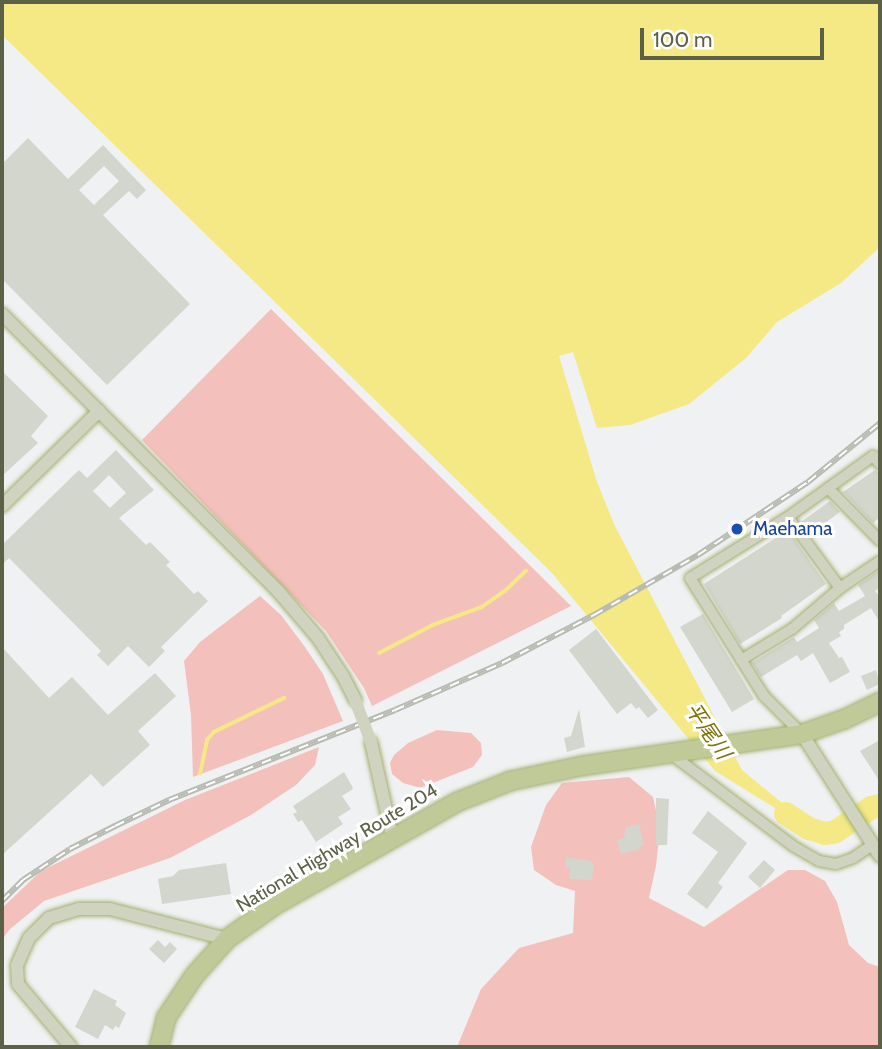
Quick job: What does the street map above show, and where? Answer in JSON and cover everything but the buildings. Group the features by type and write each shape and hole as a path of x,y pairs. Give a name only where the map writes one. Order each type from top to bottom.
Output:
{"highway":[{"name":"National Highway Route 204","path":"159,1047 166,1018 194,976 227,939 275,905 392,836 457,802 510,781 581,766 802,734 845,719 880,702"}],"street":[{"path":"2,314 278,591 318,638 343,676 371,742 392,836"},
{"path":"2,506 99,411"},
{"path":"677,753 793,846 818,861 836,864 873,846 802,734 764,696 690,578 788,517 878,456"},
{"path":"828,488 880,541"},
{"path":"788,517 840,588"},
{"path":"741,660 792,629 840,588 880,561"},
{"path":"71,1047 18,984 17,964 29,938 48,918 79,909 110,909 227,939"}],"shaded area":[{"path":"271,309 571,606 372,706 364,688 326,631 142,440"},
{"path":"260,596 281,615 323,674 343,721 193,777 191,715 184,661 200,642"},
{"path":"437,730 471,733 481,743 482,755 473,767 420,788 403,783 392,774 390,763 394,755 408,743"},
{"path":"319,747 315,765 296,785 251,815 170,858 44,901 9,930 2,940 2,908 41,871 185,800"},
{"path":"629,777 653,797 660,829 649,898 704,927 788,870 805,870 825,881 837,902 849,945 868,963 880,967 880,1047 457,1047 481,989 519,948 573,933 575,891 556,885 534,870 531,847 546,805 562,783"}],"water":[{"path":"2,2 880,2 880,247 841,283 777,322 746,358 689,404 630,425 597,428 573,352 559,356 597,482 614,524 742,770 805,822 809,829 715,771 552,573 2,35"}],"waterway":[{"path":"379,653 433,625 482,607 505,591 526,571"},
{"path":"200,774 207,740 214,732 284,698"},
{"name":"平尾川","path":"785,813 808,828 825,833 835,831 871,807 880,805"}],"railway":[{"path":"2,901 23,880 70,849 115,826 169,800 395,710 502,663 594,615 698,555 808,482 880,423"}],"place":[{"name":"Maehama","path":"737,529"}]}
